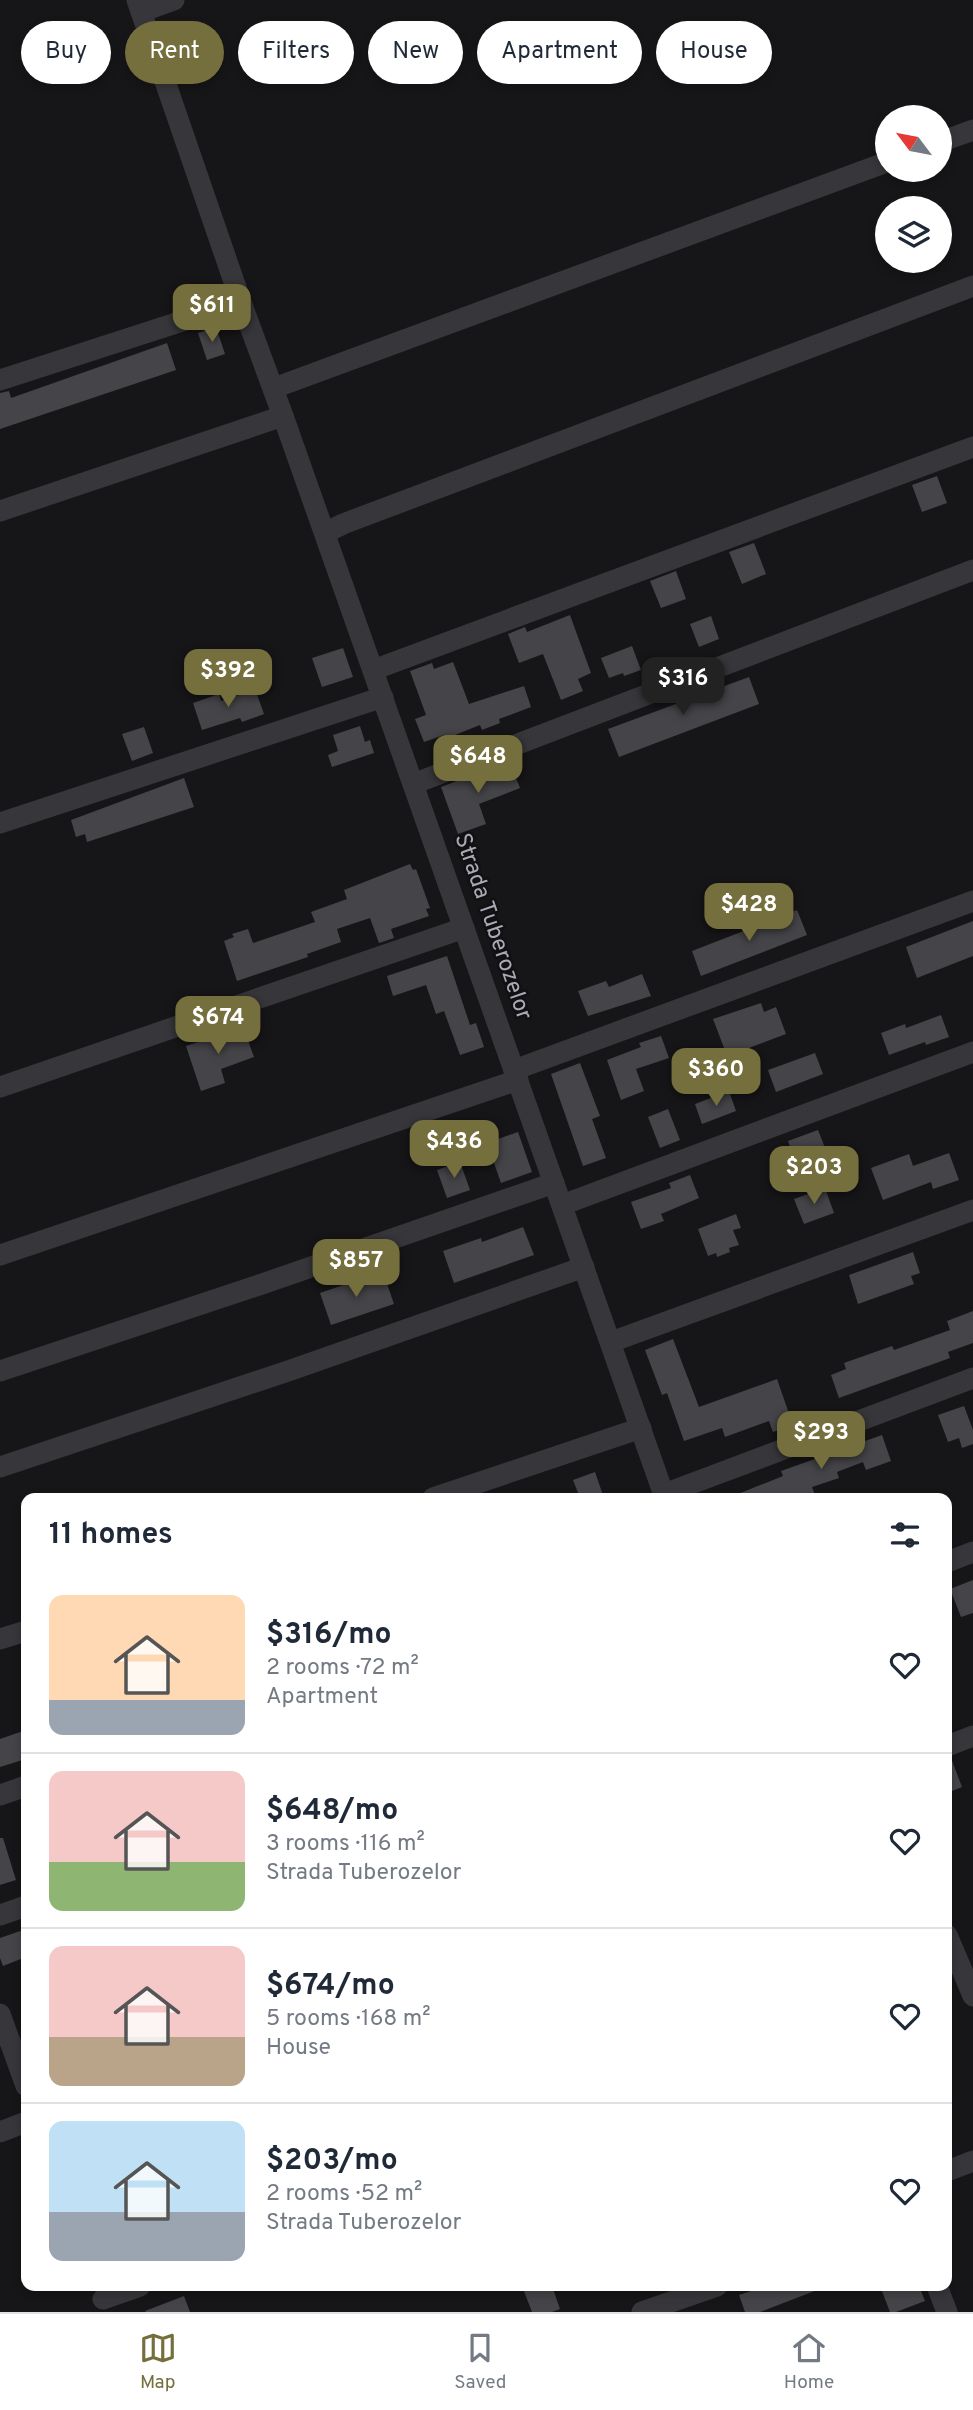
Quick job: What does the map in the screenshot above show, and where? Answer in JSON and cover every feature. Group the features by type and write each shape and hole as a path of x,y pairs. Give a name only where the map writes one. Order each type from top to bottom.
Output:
{"street":[{"path":"139,6 174,0"},
{"name":"Strada Tuberozelor","path":"139,6 241,302 274,388 664,1493"},
{"path":"952,138 973,130"},
{"path":"274,388 875,166"},
{"path":"325,533 973,286"},
{"path":"0,380 241,302"},
{"path":"0,511 283,416"},
{"path":"373,670 973,447"},
{"path":"413,784 973,570"},
{"path":"0,823 383,697"},
{"path":"0,1255 516,1075 973,901"},
{"path":"0,1087 464,928"},
{"path":"562,1205 973,1052"},
{"path":"0,1371 554,1183"},
{"path":"611,1342 973,1210"},
{"path":"0,1467 290,1370 584,1267"},
{"path":"673,1493 973,1378"},
{"path":"448,1493 641,1428"},
{"path":"952,1560 973,1552"},
{"path":"0,1639 21,1633"},
{"path":"952,1743 973,1736"},
{"path":"0,1795 21,1788"},
{"path":"0,1915 21,1908"},
{"path":"952,1947 973,1996"},
{"path":"0,2014 21,2067"},
{"path":"0,2132 21,2124"},
{"path":"952,2169 973,2161"},
{"path":"105,2304 131,2291"},
{"path":"642,2312 703,2291"},
{"path":"939,2291 947,2312"}],"building":[{"path":"216,327 225,354 207,360 198,333"},
{"path":"167,343 176,370 0,429 0,393 9,391 11,398"},
{"path":"937,476 947,503 922,512 912,485"},
{"path":"754,543 766,574 742,584 729,552"},
{"path":"676,571 686,599 661,608 650,581"},
{"path":"570,615 591,673 578,679 583,691 561,700 543,654 519,663 508,634 525,627 527,632"},
{"path":"711,616 719,639 699,647 690,624"},
{"path":"632,646 641,670 609,678 601,658"},
{"path":"343,648 353,677 322,687 312,658"},
{"path":"453,662 469,704 524,686 531,707 499,719 500,723 482,730 480,725 445,739 444,735 424,742 415,719 426,715 410,671 432,663 434,669"},
{"path":"749,677 759,704 619,757 608,729"},
{"path":"255,689 264,714 242,722 240,718 202,730 193,703 219,694 221,701"},
{"path":"360,726 365,742 370,740 374,753 332,767 328,755 338,751 333,735"},
{"path":"144,727 153,753 132,761 122,734"},
{"path":"509,761 520,788 479,804 486,824 458,834 441,787"},
{"path":"184,778 194,807 87,842 85,834 76,837 71,820"},
{"path":"410,864 413,870 416,869 430,908 426,909 429,916 391,929 394,938 379,943 370,918 337,929 341,942 307,954 308,957 237,981 224,941 234,937 232,934 248,929 253,943 315,922 311,912 347,899 344,890"},
{"path":"797,910 807,935 701,976 692,951"},
{"path":"973,921 973,956 917,978 906,947"},
{"path":"447,956 470,1025 476,1023 484,1047 460,1055 444,1011 436,1014 426,985 393,996 387,976"},
{"path":"642,974 651,996 588,1016 578,991 606,981 609,987"},
{"path":"761,1003 764,1012 776,1007 786,1034 749,1048 751,1053 729,1061 713,1019"},
{"path":"941,1015 949,1037 926,1045 925,1042 889,1055 881,1033 905,1024 906,1028"},
{"path":"243,1027 254,1057 221,1069 225,1083 201,1091 186,1046"},
{"path":"661,1036 669,1058 636,1069 644,1091 621,1100 607,1060 641,1047 639,1043"},
{"path":"815,1053 823,1074 776,1092 768,1070"},
{"path":"580,1063 600,1116 592,1119 606,1158 583,1166 551,1074"},
{"path":"729,1091 736,1111 702,1124 695,1104"},
{"path":"668,1109 680,1140 660,1148 648,1117"},
{"path":"818,1130 829,1158 798,1169 788,1141"},
{"path":"518,1132 532,1172 501,1183 487,1143"},
{"path":"949,1153 959,1180 933,1189 931,1182 883,1200 871,1168 909,1154 913,1166"},
{"path":"460,1162 470,1190 447,1198 437,1170"},
{"path":"690,1175 699,1198 661,1214 664,1221 641,1229 631,1202 671,1188 669,1183"},
{"path":"825,1188 834,1213 804,1224 794,1199"},
{"path":"736,1214 741,1228 733,1230 739,1245 729,1248 730,1252 717,1257 716,1253 708,1256 698,1229"},
{"path":"523,1227 534,1255 454,1283 443,1251 481,1238 482,1242"},
{"path":"913,1252 920,1273 911,1276 914,1284 858,1304 849,1275"},
{"path":"384,1275 394,1304 331,1325 320,1293 358,1280 359,1283"},
{"path":"973,1311 973,1343 948,1352 950,1358 839,1398 831,1375 846,1369 844,1363 892,1346 894,1350 950,1330 947,1321"},
{"path":"673,1339 699,1407 777,1379 793,1425 773,1432 769,1421 725,1437 722,1428 684,1441 667,1393 662,1395 645,1350"},
{"path":"964,1406 973,1430 973,1444 962,1448 959,1438 948,1442 938,1415"},
{"path":"882,1435 891,1461 866,1470 863,1462 837,1472 839,1478 812,1487 814,1493 740,1493 783,1476 781,1471"},
{"path":"595,1472 602,1493 578,1493 573,1480"},
{"path":"973,1580 973,1613 961,1617 952,1588"},
{"path":"21,1732 21,1761 0,1767 0,1739"},
{"path":"952,1761 962,1787 952,1791"},
{"path":"0,1838 3,1838 16,1880 0,1885"},
{"path":"21,1931 21,1959 3,1966 0,1958 0,1938"},
{"path":"524,2291 554,2291 560,2309 552,2312 532,2312"},
{"path":"751,2291 815,2291 760,2312 745,2312 739,2295"},
{"path":"882,2291 921,2291 925,2301 890,2312"},
{"path":"184,2296 190,2312 145,2311"}]}
